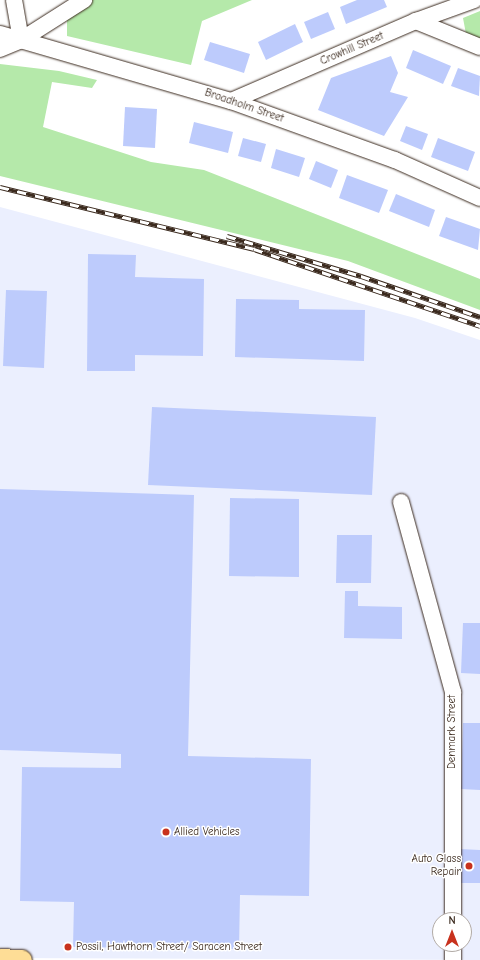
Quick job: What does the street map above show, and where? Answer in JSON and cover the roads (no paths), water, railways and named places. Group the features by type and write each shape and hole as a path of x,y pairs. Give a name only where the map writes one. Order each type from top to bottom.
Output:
{"main road":[{"path":"0,959 22,960"}],"street":[{"path":"14,0 21,40"},
{"path":"0,49 21,40 84,0"},
{"name":"Crowhill Street","path":"232,100 416,21 474,0"},
{"path":"416,21 480,47"},
{"name":"Broadholm Street","path":"0,34 232,100 395,160 480,198"},
{"name":"Denmark Street","path":"401,502 453,692 452,912"}],"railway":[{"path":"0,187 254,249 480,326"},
{"path":"227,236 361,276 480,317"}],"place":[{"name":"Allied Vehicles","path":"166,832"},
{"name":"Auto Glass Repair","path":"469,866"},
{"name":"Possil, Hawthorn Street/ Saracen Street","path":"68,947"}]}
